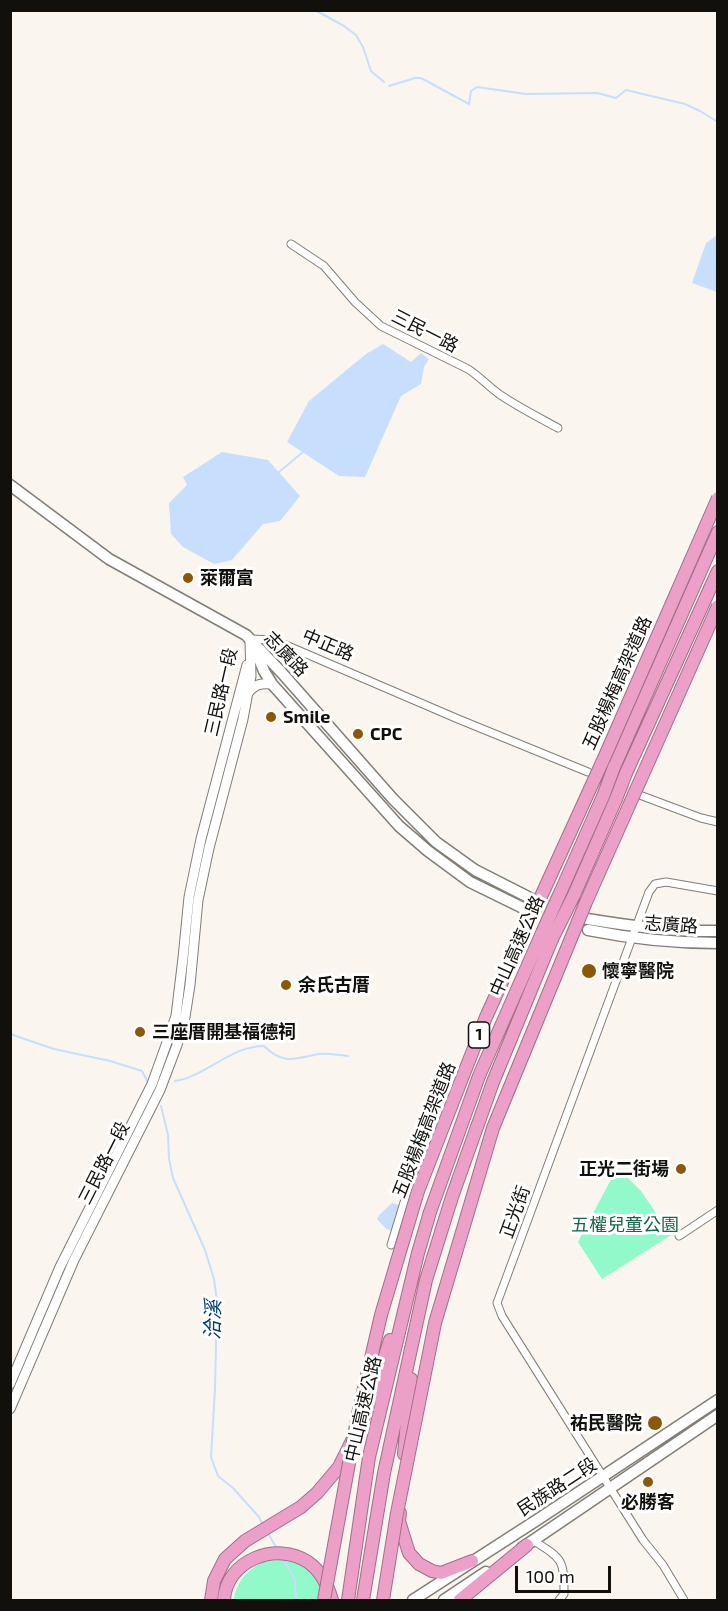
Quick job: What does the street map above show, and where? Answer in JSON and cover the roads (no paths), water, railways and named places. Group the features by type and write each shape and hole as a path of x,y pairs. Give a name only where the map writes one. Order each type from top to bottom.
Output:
{"highway":[{"name":"五股楊梅高架道路","path":"324,1600 358,1414 381,1315 418,1191 486,1017 610,745 717,498"},
{"name":"中山高速公路","path":"348,1600 369,1457 430,1212 478,1076 547,936 574,895 610,796 614,767 717,532"},
{"name":"中山高速公路","path":"363,1600 384,1473 426,1280 452,1197 547,936 561,891 610,796 626,773 717,571"},
{"path":"384,1600 397,1513 435,1323 493,1128 586,902 717,606"},
{"path":"211,1600 214,1581 225,1559 246,1540 301,1507 317,1493 339,1467 367,1410 418,1253"},
{"path":"426,1280 411,1381 399,1521 409,1553 419,1564 441,1573 472,1562"},
{"path":"384,1600 400,1503"},
{"path":"460,1600 530,1543"},
{"path":"224,1600 231,1578 243,1565 258,1556 275,1552 293,1554 309,1562 321,1574 332,1600"}],"main road":[{"name":"中正路","path":"10,484 109,559 220,619 250,639"},
{"name":"志廣路","path":"250,639 282,672 393,799 436,842 528,904 470,882 399,826 272,684 250,639"},
{"name":"志廣路","path":"587,925 679,943 717,943"},
{"name":"志廣路","path":"633,933 717,932"},
{"name":"民族路二段","path":"412,1600 603,1477 717,1400"},
{"name":"民族路二段","path":"444,1600 717,1415"}],"street":[{"name":"三民一路","path":"291,244 324,266 355,302 381,326 468,369 520,408 558,428"},
{"name":"三民路一段","path":"10,1409 74,1260 177,1045 185,1017 190,985 198,900 252,676 250,639"},
{"name":"三民路一段","path":"10,1384 60,1267 156,1087 176,1016 189,897 201,839 246,671 250,639"},
{"name":"中正路","path":"250,639 274,640 588,772"},
{"path":"248,693 261,683 272,684"},
{"path":"637,794 717,822"},
{"path":"633,933 648,892 656,884 666,882 717,891"},
{"name":"正光街","path":"633,933 497,1303 502,1316 603,1477 684,1600"},
{"path":"391,1245 416,1163"},
{"path":"679,1236 717,1210"},
{"path":"530,1543 551,1552 560,1559 564,1571 564,1594 559,1600"}],"water":[{"path":"717,235 717,292 692,283 706,243"},
{"path":"383,344 411,362 421,353 429,359 424,367 421,384 401,396 365,477 339,476 287,442 309,401 366,354"},
{"path":"222,452 268,460 300,496 280,521 263,524 232,560 214,564 183,547 171,534 169,503 187,485 183,477"},
{"path":"392,1203 400,1205 392,1231 386,1229 377,1219"}],"waterway":[{"path":"315,10 356,35 363,47 371,71 384,82"},
{"path":"389,86 421,78 469,104 471,91 477,87 526,94 597,93 616,98 626,90 685,104 718,122"},
{"path":"279,472 303,452"},
{"name":"洽溪","path":"10,1034 54,1049 110,1061 142,1071 147,1081"},
{"path":"175,1081 187,1078 252,1047 264,1046 278,1056 290,1059 322,1054 348,1056"},
{"name":"洽溪","path":"161,1106 168,1135 173,1178 205,1250 214,1279 217,1301 211,1457 218,1476 233,1488 259,1517 263,1525"},
{"name":"洽溪","path":"268,1533 277,1549"},
{"name":"洽溪","path":"283,1559 295,1580 296,1600"}],"tunnel":[{"path":"593,774 637,794"},
{"path":"532,899 587,919"},
{"path":"528,910 588,930"}],"place":[{"name":"萊爾富","path":"188,578"},
{"name":"Smile","path":"271,717"},
{"name":"CPC","path":"358,734"},
{"name":"懷寧醫院","path":"589,971"},
{"name":"余氏古厝","path":"286,985"},
{"name":"三座厝開基福德祠","path":"140,1032"},
{"name":"正光二街場","path":"681,1169"},
{"name":"祐民醫院","path":"655,1423"},
{"name":"必勝客","path":"648,1482"}],"park label":[{"name":"五權兒童公園","path":"625,1225"}]}
